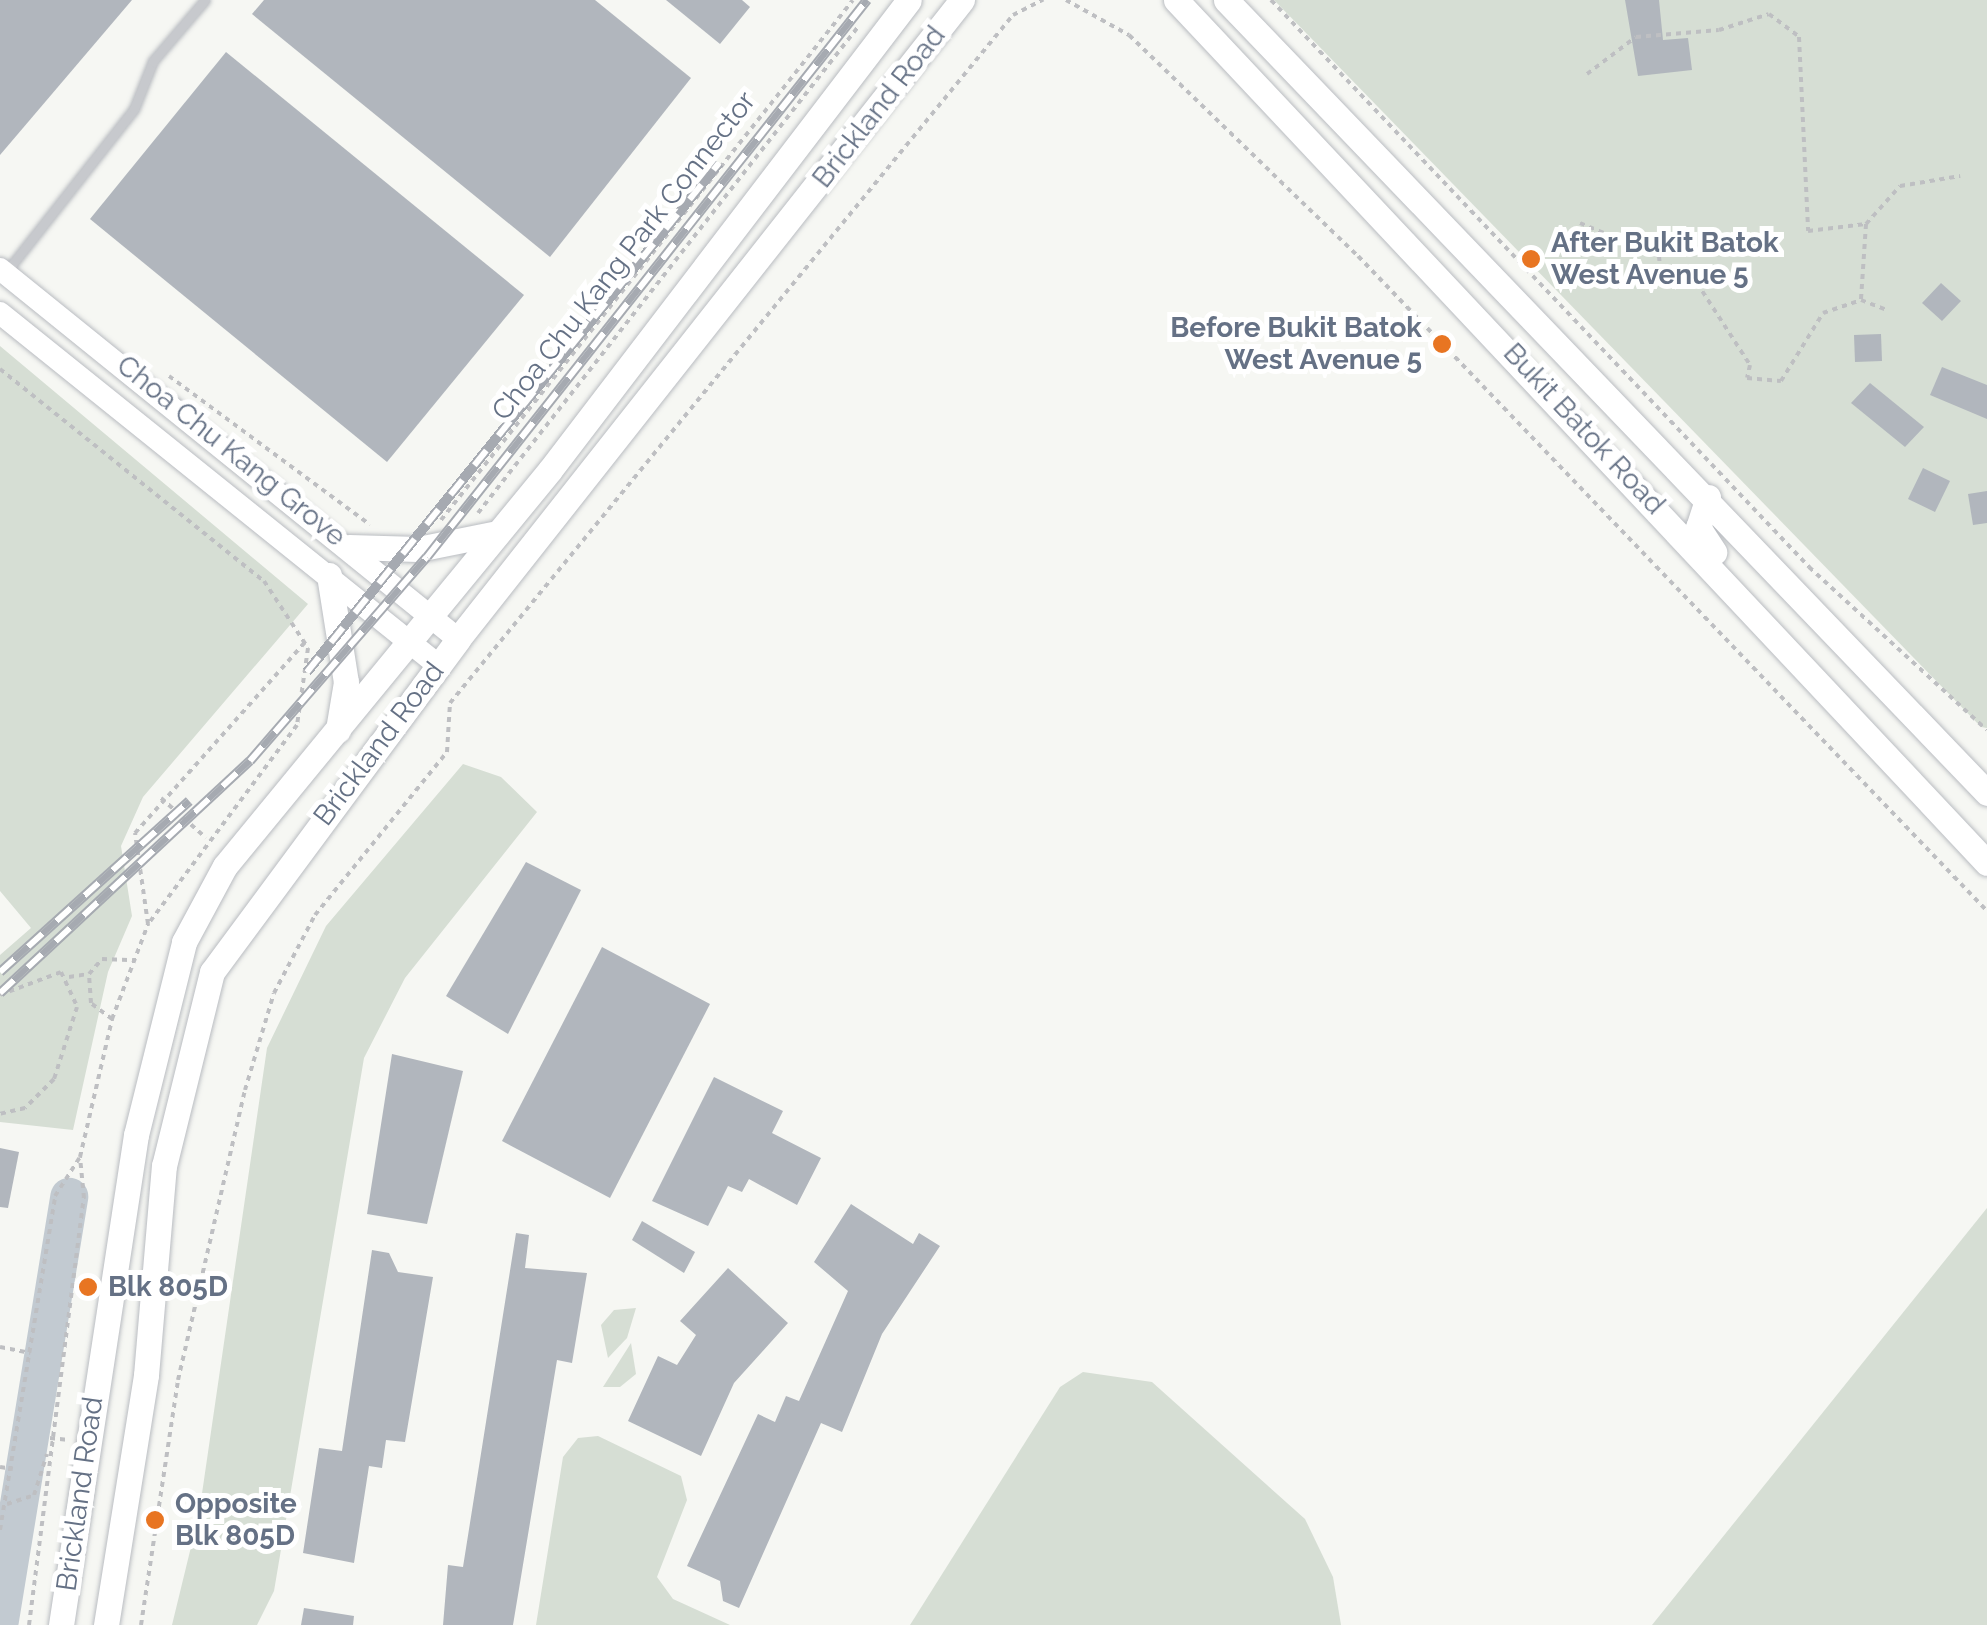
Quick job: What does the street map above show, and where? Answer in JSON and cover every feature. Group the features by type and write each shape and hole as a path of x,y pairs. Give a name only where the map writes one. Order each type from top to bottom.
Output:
{"main road":[{"name":"Brickland Road","path":"61,1625 161,1016 184,942 226,866 337,735 496,534 910,0"},
{"name":"Bukit Batok Road","path":"1176,0 1775,631 1987,863"},
{"name":"Bukit Batok Road","path":"1226,0 1644,430 1987,793"},
{"name":"Brickland Road","path":"106,1625 146,1376 164,1166 212,972 458,639 963,2"},
{"path":"1639,489 1654,469 1644,430"},
{"path":"1708,497 1697,512 1703,538 1775,631"},
{"path":"349,546 418,549 496,534"},
{"path":"330,575 346,682 337,735"},
{"path":"1944,747 1987,767"}],"street":[{"name":"Choa Chu Kang Grove","path":"3,271 349,546 458,639"},
{"name":"Choa Chu Kang Grove","path":"0,314 330,575 438,666"}],"lane":[{"path":"3,271 134,109 152,62 204,0"}],"path":[{"name":"Choa Chu Kang Park Connector","path":"437,524 853,0"},
{"path":"141,1625 178,1380 245,1090 274,993 315,915 447,752 450,703 1013,15 1043,0"},
{"path":"1066,0 1128,35 1358,256 1987,911"},
{"path":"1270,0 1809,567 1987,730"},
{"path":"1588,74 1636,38 1719,30 1769,14 1799,37 1808,231 1866,224"},
{"path":"474,518 866,16"},
{"path":"1861,300 1866,224 1900,186 1960,176"},
{"path":"1580,223 1659,256 1662,280 1698,283 1750,366 1747,378 1781,382 1823,312 1861,300 1887,310"},
{"path":"0,369 264,581 305,642 311,674 298,725 206,838 148,924 112,1020 80,1156 84,1198 47,1454 29,1625"},
{"path":"167,374 385,532"},
{"path":"148,924 131,851 160,798 305,642"},
{"path":"160,798 206,838"},
{"path":"0,995 33,976 89,974 112,956 136,960"},
{"path":"89,974 91,1002 112,1020"},
{"path":"0,1114 25,1108 54,1078 78,1007 70,977"},
{"path":"78,1007 91,1002"},
{"path":"0,1530 13,1470 55,1196 80,1156"},
{"path":"0,1348 31,1354"},
{"path":"6,1504 34,1495 47,1454"},
{"path":"0,1468 13,1470"}],"shaded area":[{"path":"1274,0 1987,0 1987,728 1981,727"},
{"path":"0,346 308,604 143,797 121,846 132,916 108,972 73,1130 0,1122 0,955 31,928 0,891"},
{"path":"463,764 501,777 537,812 405,978 364,1058 274,1591 257,1625 172,1625 199,1514 267,1048 326,926"},
{"path":"1987,1208 1987,1625 1652,1625"},
{"path":"636,1308 627,1338 608,1358 601,1325 614,1310"},
{"path":"631,1343 636,1374 620,1387 603,1387"},
{"path":"1083,1372 1152,1382 1305,1519 1333,1577 1341,1625 910,1625 1060,1387"},
{"path":"598,1436 681,1476 687,1500 657,1577 673,1599 730,1625 536,1625 563,1457 578,1438"}],"building":[{"path":"0,0 132,0 0,155"},
{"path":"264,0 595,0 691,78 550,257 252,14"},
{"path":"666,0 742,0 750,7 720,44"},
{"path":"1625,0 1659,0 1663,40 1688,38 1692,70 1638,76"},
{"path":"226,52 524,295 387,462 90,219"},
{"path":"1941,283 1961,301 1942,321 1922,303"},
{"path":"1881,334 1882,361 1855,362 1854,335"},
{"path":"1942,367 1987,385 1987,419 1930,395"},
{"path":"1870,383 1924,427 1905,447 1851,403"},
{"path":"1923,468 1950,481 1935,512 1908,499"},
{"path":"1987,491 1987,523 1973,525 1968,494"},
{"path":"526,862 581,890 508,1034 446,996"},
{"path":"602,947 710,1004 610,1198 502,1141"},
{"path":"392,1054 463,1071 427,1224 367,1214"},
{"path":"714,1077 783,1111 772,1133 821,1158 797,1205 749,1179 742,1192 728,1186 708,1226 652,1201"},
{"path":"0,1148 19,1152 8,1208 0,1207"},
{"path":"851,1204 913,1244 919,1233 940,1246 882,1334 842,1432 821,1423 739,1608 723,1601 720,1581 687,1566 758,1414 775,1422 786,1396 799,1401 848,1291 814,1262"},
{"path":"642,1221 695,1252 684,1273 632,1240"},
{"path":"516,1233 529,1235 525,1268 587,1273 572,1363 557,1360 513,1625 443,1625 448,1565 463,1567"},
{"path":"372,1250 389,1253 398,1272 433,1277 405,1442 386,1440 382,1468 369,1466 354,1563 303,1553 319,1448 342,1451"},
{"path":"728,1268 788,1323 734,1383 701,1456 628,1421 658,1356 677,1365 696,1335 680,1321"},
{"path":"304,1608 354,1616 353,1625 301,1625"}],"waterway":[{"path":"0,1620 69,1197"}],"railway":[{"path":"0,993 250,761 427,557 867,0"},
{"path":"307,672 719,163"},
{"path":"0,972 189,801"}],"place":[{"name":"After Bukit Batok West Avenue 5","path":"1531,259"},
{"name":"Before Bukit Batok West Avenue 5","path":"1442,344"},
{"name":"Blk 805D","path":"88,1287"},
{"name":"Opposite Blk 805D","path":"155,1520"}]}
